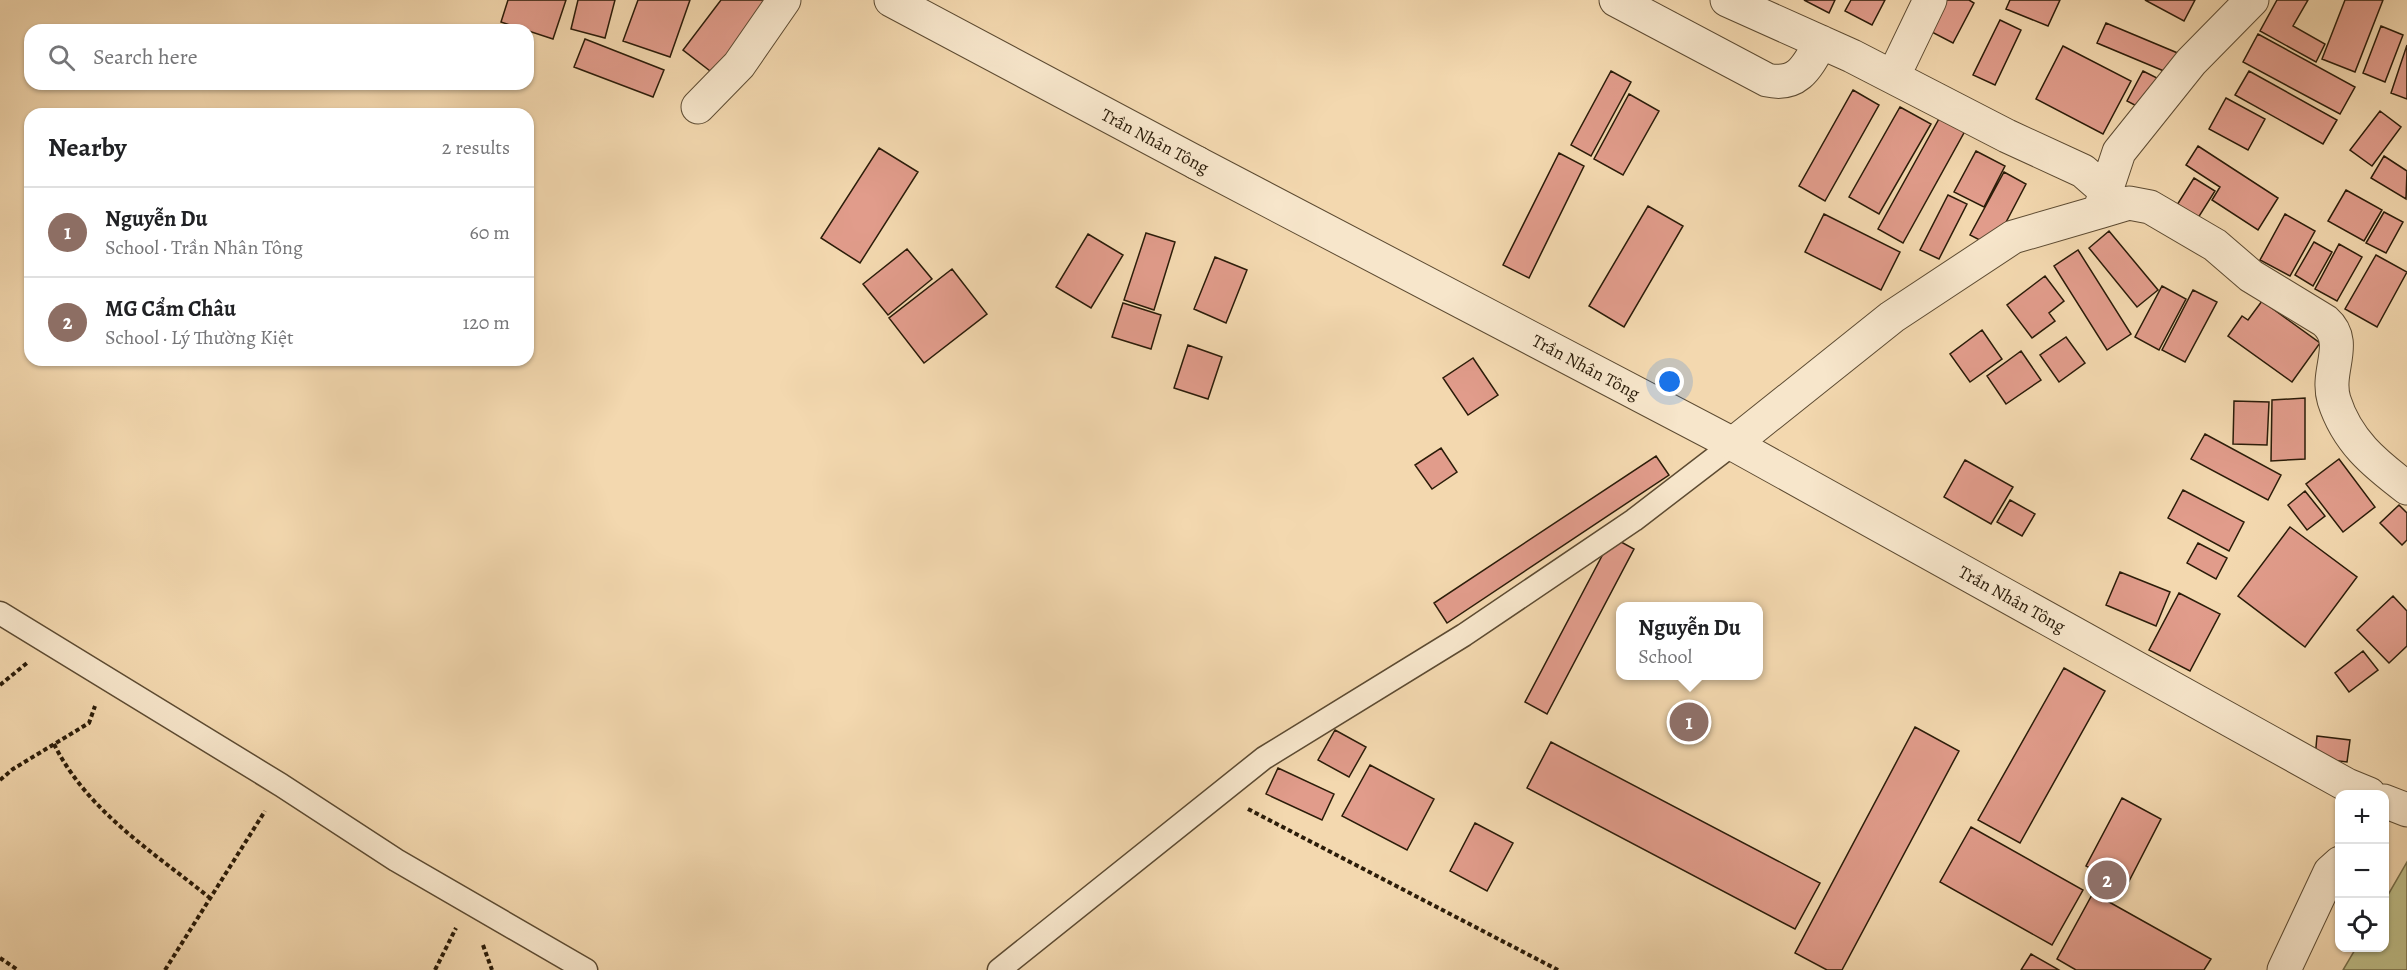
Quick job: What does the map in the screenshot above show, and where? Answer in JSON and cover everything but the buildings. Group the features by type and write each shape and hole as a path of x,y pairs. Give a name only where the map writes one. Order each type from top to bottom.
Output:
{"street":[{"path":"698,107 739,65 784,0"},
{"name":"Trần Nhân Tông","path":"891,0 1733,444 2347,785 2392,805"},
{"path":"1616,0 1767,80 1781,83 1790,81 1803,70 1821,42"},
{"path":"1728,0 1821,42 2007,136 2083,171 2106,191 2099,212"},
{"path":"1893,77 1930,0"},
{"path":"2099,212 2119,152 2191,62 2252,0"},
{"path":"1733,444 1892,316 2013,237 2129,203 2150,207 2215,245 2251,276 2325,321 2334,329 2338,340 2332,384 2334,399 2349,436 2364,454 2407,488"},
{"path":"2284,970 2330,872 2335,868"}],"lane":[{"path":"999,970 1264,758 1464,635 1634,520 1733,444"},
{"path":"0,613 281,785 396,860 586,970"}],"path":[{"path":"0,780 89,723 105,677"},
{"path":"54,744 66,769 100,809 210,898"},
{"path":"165,970 281,785"},
{"path":"1220,795 1558,970"},
{"path":"435,970 453,929 464,926"},
{"path":"0,958 18,970"}],"green space":[{"path":"2407,862 2407,970 2343,970 2354,952 2389,952 2389,893"}],"place":[{"name":"Nguyễn Du","path":"1689,722"},
{"name":"MG Cẩm Châu","path":"2107,880"}]}
